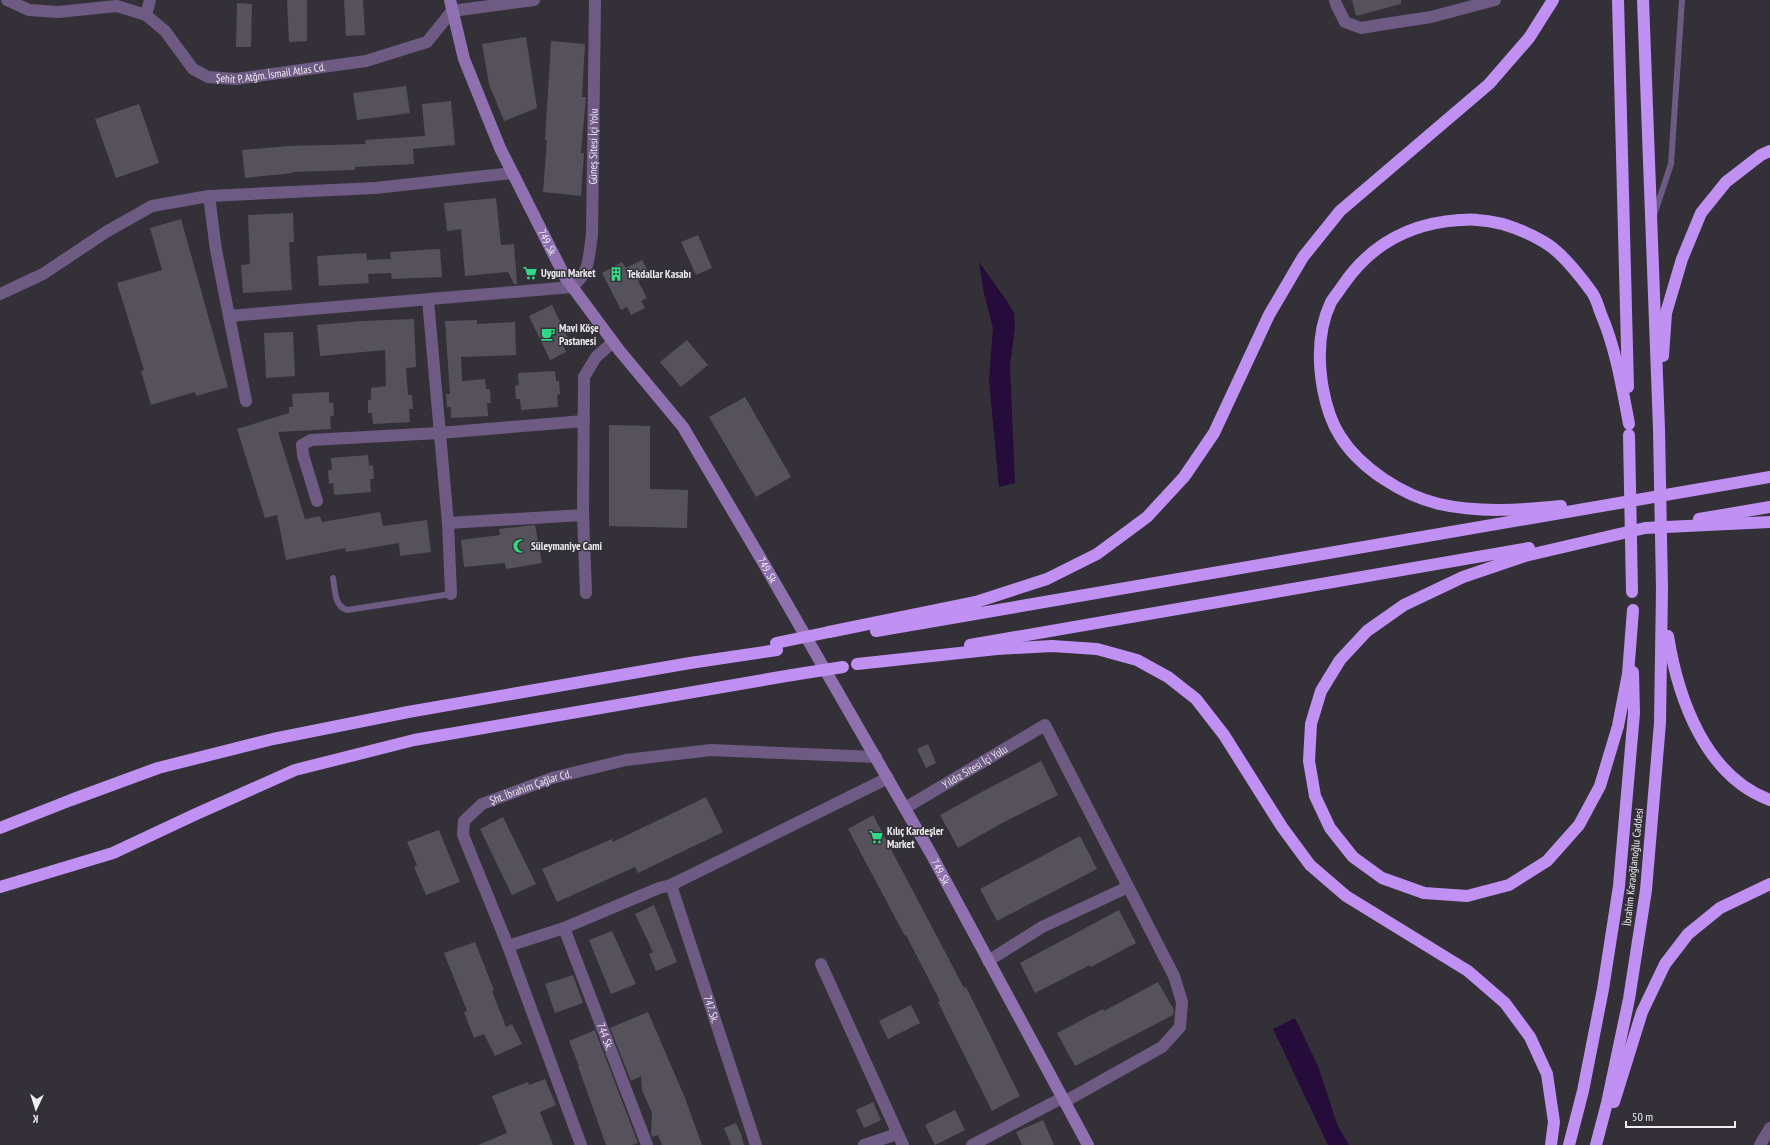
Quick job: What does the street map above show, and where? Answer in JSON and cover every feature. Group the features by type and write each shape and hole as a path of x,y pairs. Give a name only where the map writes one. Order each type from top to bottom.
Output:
{"highway":[{"path":"829,636 976,602 1047,579 1097,554 1147,517 1184,477 1214,433 1269,315 1303,257 1340,211 1436,127 1489,84 1529,38 1553,0"},
{"path":"1618,0 1629,430"},
{"path":"1643,0 1659,429 1662,595 1672,663 1686,706 1702,740 1728,773 1759,796 1770,800"},
{"path":"1658,413 1666,313 1682,259 1701,213 1726,182 1761,155 1770,151"},
{"path":"1629,430 1619,371 1608,330 1592,293 1572,266 1546,243 1513,228 1477,220 1439,222 1408,231 1379,246 1352,273 1331,303 1321,334 1319,369 1326,406 1340,436 1366,467 1402,490 1438,504 1482,509 1529,509 1643,499"},
{"name":"İbrahim Karaoğlanoğlu Caddesi","path":"1569,1145 1582,1091 1603,989 1619,886 1634,713 1629,430"},
{"path":"1673,494 1770,468"},
{"path":"0,828 158,768 273,738 408,712 690,663 829,636 1770,477"},
{"path":"0,886 113,853 194,815 302,768 414,740 1770,507"},
{"path":"1632,610 1628,674 1618,726 1600,786 1579,826 1547,861 1509,885 1467,896 1424,893 1382,878 1353,856 1330,828 1315,796 1309,761 1311,724 1321,691 1340,660 1367,631 1404,605 1463,577 1525,556 1646,528 1770,522"},
{"name":"İbrahim Karaoğlanoğlu Caddesi","path":"1596,1145 1607,1103 1629,999 1646,890 1660,723 1662,595"},
{"path":"857,664 997,649 1052,646 1098,650 1137,660 1168,677 1196,699 1224,735 1282,827 1310,865 1346,896 1468,971 1505,1003 1530,1037 1548,1074 1554,1122 1552,1145"},
{"path":"1600,1145 1642,1012 1665,964 1688,934 1720,908 1770,884"}],"street":[{"name":"Şehit P. Atğm. İsmail Atlas Cd.","path":"7,0 29,10 58,12 117,6 146,15 165,31 193,69 208,77 236,79 334,66 372,59 427,42 450,6"},
{"path":"146,15 150,0"},
{"path":"450,6 534,0"},
{"name":"Güneş Sitesi İçi Yolu","path":"572,287 582,278 587,266 592,235 595,0"},
{"path":"1335,0 1345,22 1361,28 1432,17 1495,0"},
{"name":"749. Sk","path":"450,6 464,59 500,148 564,277 613,342 682,427 760,557 888,778 1088,1145"},
{"path":"0,294 43,274 106,232 152,206 210,196 375,188 512,173"},
{"path":"210,196 216,250 246,401"},
{"path":"229,316 572,287"},
{"path":"428,300 448,523 451,594"},
{"path":"586,593 583,515 584,377 596,356 613,342"},
{"path":"317,501 302,444 311,440 439,433 584,421"},
{"path":"448,523 583,515"},
{"name":"Yıldız Sitesi İçi Yolu","path":"904,808 1045,725 1128,888"},
{"name":"Şht. İbrahim Çağlar Cd.","path":"581,1145 508,946 463,835 464,821 482,804 552,778 626,760 711,750 876,757"},
{"path":"508,946 564,928 658,888 671,885 888,778"},
{"name":"747. Sk.","path":"671,885 756,1145"},
{"path":"972,1145 1063,1100 1162,1047 1180,1027 1182,1002 1174,976 1128,888 1042,927 988,961"},
{"name":"744 Sk.","path":"564,928 647,1145"},
{"path":"821,964 903,1145"},
{"path":"1760,1145 1770,1128"},
{"path":"864,1145 897,1134"}],"lane":[{"path":"1651,225 1671,164 1682,0"},
{"path":"333,578 337,602 340,606 347,610 451,594"}],"shaded area":[{"path":"979,262 1014,313 1015,328 1010,365 1015,483 999,487 989,380 993,328 984,294"},
{"path":"1295,1018 1318,1066 1337,1124 1349,1145 1328,1145 1273,1029"}],"building":[{"path":"287,0 307,0 307,41 289,42"},
{"path":"344,0 363,0 365,35 346,36"},
{"path":"1352,0 1401,0 1401,4 1356,16"},
{"path":"237,3 252,4 251,47 236,47"},
{"path":"526,37 537,108 504,121 489,84 482,44"},
{"path":"551,41 585,44 582,97 586,97 581,153 584,153 581,196 543,192 547,140 545,140"},
{"path":"406,86 410,113 357,120 353,93"},
{"path":"451,101 455,145 413,149 414,164 355,167 355,170 292,172 293,173 245,178 242,150 290,146 366,144 365,140 425,136 422,104"},
{"path":"139,104 159,163 116,178 95,119"},
{"path":"496,198 501,245 514,244 517,284 514,284 508,272 465,276 461,229 447,231 444,203"},
{"path":"293,213 294,242 289,242 292,290 243,293 241,265 250,264 248,215"},
{"path":"181,219 228,387 196,396 195,392 151,405 141,371 144,370 117,283 162,270 150,228"},
{"path":"698,235 712,268 696,275 681,242"},
{"path":"440,249 442,277 392,279 391,273 368,274 369,283 319,286 317,256 366,253 367,260 391,259 390,252"},
{"path":"642,260 650,275 638,281 647,298 641,301 645,308 631,315 627,307 621,310 602,273 622,262 626,268"},
{"name":"Mavi Köşe Pastanesi","path":"552,305 569,340 562,343 566,352 550,360 529,316"},
{"path":"414,319 416,367 406,368 408,395 412,395 413,409 409,409 410,422 373,424 372,413 368,413 368,400 371,400 371,388 386,386 385,350 320,356 317,325"},
{"path":"477,320 477,324 515,322 516,355 461,357 462,381 485,379 486,389 490,389 491,403 487,403 488,416 451,418 451,407 447,407 446,394 450,394 445,321"},
{"path":"293,332 295,376 266,378 264,333"},
{"path":"687,340 708,365 681,387 660,362"},
{"path":"555,371 556,381 559,381 560,394 557,395 558,407 521,410 520,399 516,399 515,386 519,385 518,373"},
{"path":"329,392 329,403 333,402 334,416 330,416 331,429 278,432 305,519 320,516 322,522 380,512 383,526 427,520 431,552 400,556 399,543 346,552 345,548 286,560 277,515 265,518 237,429 289,413 289,407 293,407 292,394"},
{"path":"745,397 791,477 756,497 709,417"},
{"path":"609,425 650,426 650,489 688,490 687,528 609,526"},
{"path":"368,455 369,466 373,465 374,479 370,479 371,492 334,495 333,483 329,484 328,470 332,470 331,458"},
{"path":"535,525 542,563 506,569 505,563 464,567 461,540 500,535 499,529"},
{"path":"928,744 936,763 926,768 917,749"},
{"path":"1041,761 1058,795 1002,823 958,848 940,815"},
{"path":"706,797 723,832 638,873 635,867 557,902 542,869 612,839 613,842"},
{"path":"873,815 964,988 966,987 1020,1096 992,1111 938,1002 940,1001 848,829"},
{"path":"503,817 536,884 512,895 480,829"},
{"path":"439,830 460,882 426,895 414,867 417,865 407,842"},
{"path":"1080,836 1097,869 997,921 980,889"},
{"path":"654,905 677,962 656,971 649,954 653,952 635,914"},
{"path":"1119,910 1136,943 1091,967 1090,965 1035,993 1020,963"},
{"path":"612,931 636,984 611,994 589,940"},
{"path":"475,942 494,990 492,991 506,1027 512,1024 522,1044 495,1056 484,1034 474,1038 464,1012 467,1011 444,953"},
{"path":"573,975 583,1003 555,1013 545,984"},
{"path":"1158,982 1174,1010 1173,1015 1075,1066 1057,1033 1103,1009 1104,1011"},
{"path":"911,1005 920,1023 888,1039 879,1021"},
{"path":"648,1012 685,1098 702,1145 662,1145 658,1135 652,1137 652,1113 642,1090 641,1076 631,1081 610,1028"},
{"path":"595,1030 638,1143 632,1145 606,1145 569,1041"},
{"path":"545,1079 556,1105 540,1112 553,1145 478,1145 507,1133 492,1096 528,1082 529,1085"},
{"path":"873,1102 881,1120 864,1128 856,1110"},
{"path":"955,1110 965,1130 935,1145 925,1125"},
{"path":"1043,1120 1054,1145 1022,1145 1016,1132"},
{"path":"736,1123 744,1145 731,1145 724,1128"}],"place":[{"name":"Uygun Market","path":"530,273"},
{"name":"Tekdallar Kasabı","path":"616,274"},
{"name":"Mavi Köşe Pastanesi","path":"548,334"},
{"name":"Süleymaniye Cami","path":"520,546"},
{"name":"Kılıç Kardeşler Market","path":"876,837"}]}
